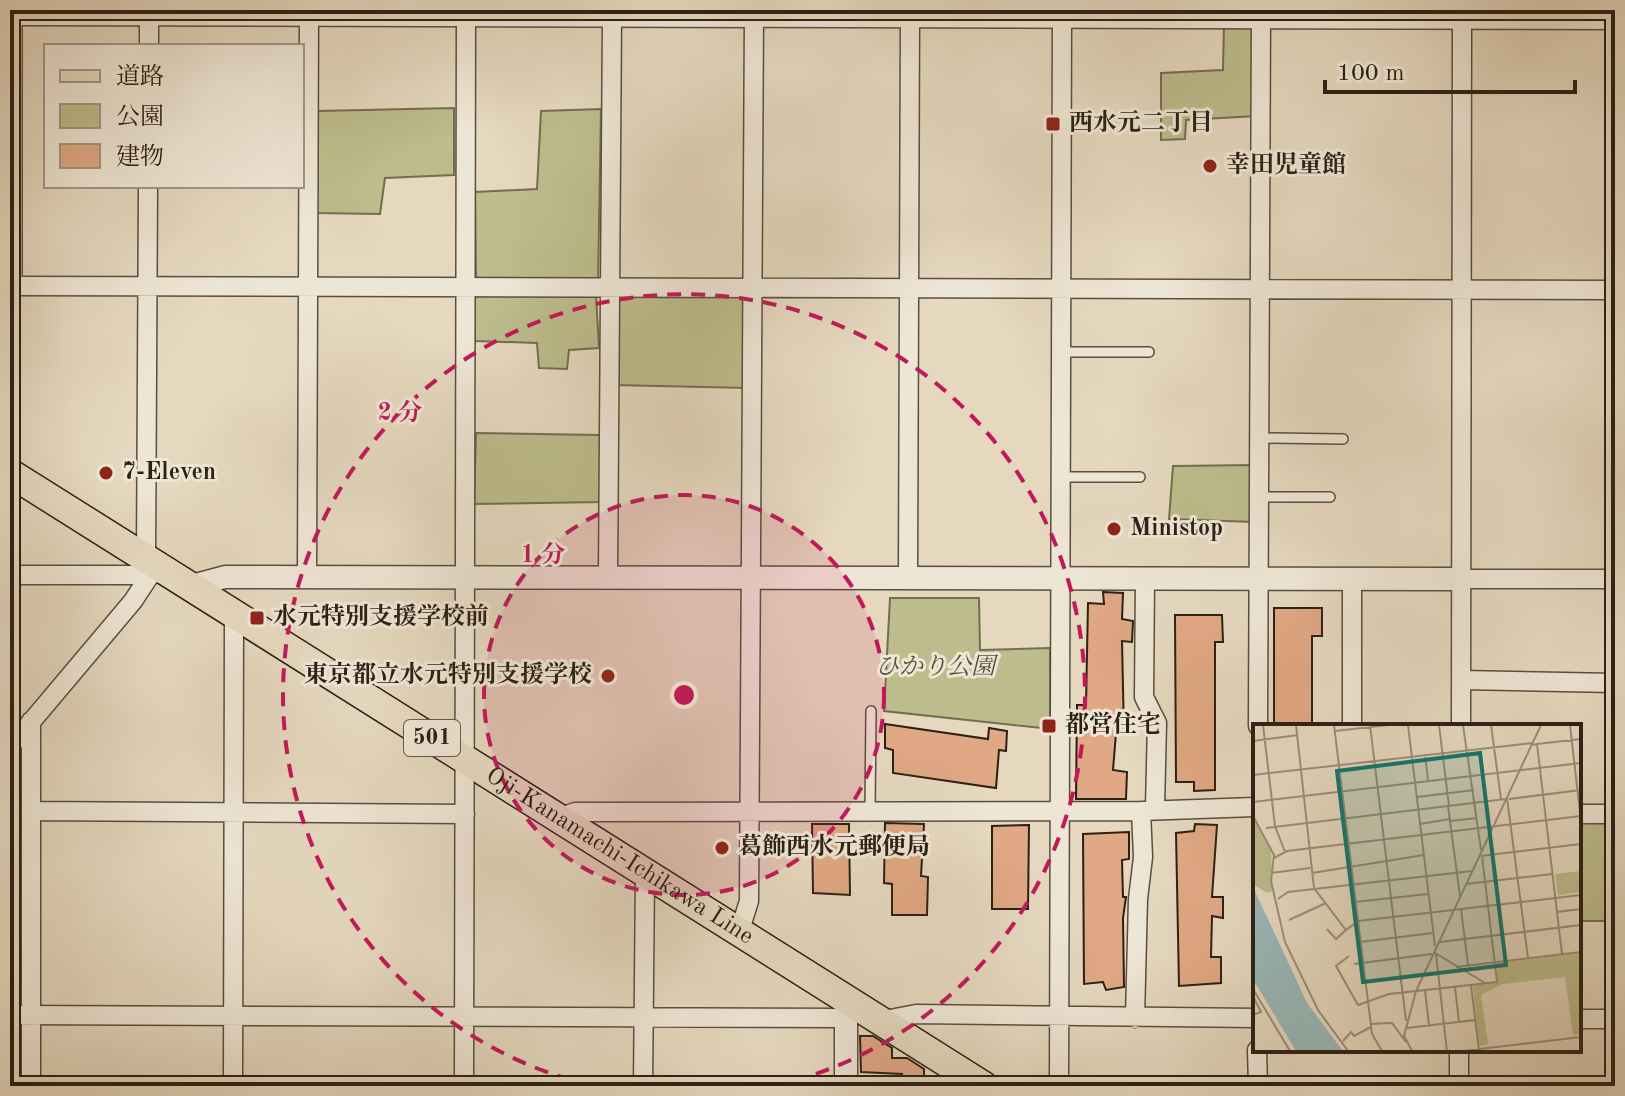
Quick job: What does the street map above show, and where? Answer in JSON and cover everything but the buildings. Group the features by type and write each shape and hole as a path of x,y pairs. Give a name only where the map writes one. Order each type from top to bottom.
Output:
{"main road":[{"name":"Oji-Kanamachi-Ichikawa Line","path":"10,473 151,566 465,759 739,933 850,1011 880,1021 984,1086"}],"street":[{"path":"149,12 149,44"},
{"path":"464,1086 466,13"},
{"path":"739,933 749,901 754,13"},
{"path":"1059,1086 1062,13"},
{"path":"14,14 1261,13 1615,18"},
{"path":"1258,724 1261,13"},
{"path":"307,576 309,14"},
{"path":"908,578 910,14"},
{"path":"1461,724 1462,14"},
{"path":"608,577 612,15"},
{"path":"10,747 151,566 148,188"},
{"path":"14,286 1615,290"},
{"path":"10,575 151,566"},
{"path":"188,587 215,577 307,576 1615,579"},
{"path":"1135,1018 1138,899 1157,723 1144,697 1145,578"},
{"path":"1352,579 1352,724"},
{"path":"233,1086 234,617"},
{"path":"1461,680 1615,683"},
{"path":"31,721 31,1086"},
{"path":"563,823 567,815 575,812 1058,812 1253,807"},
{"path":"32,811 465,814"},
{"path":"1581,814 1615,814"},
{"path":"643,1086 645,874"},
{"path":"10,1015 643,1016 850,1011 846,1086"},
{"path":"880,1021 911,1014 1253,1018"},
{"path":"1581,1019 1615,1019"},
{"path":"1257,1052 1258,1086"},
{"path":"1459,1052 1459,1086"}],"lane":[{"path":"14,14 14,286"},
{"path":"1060,352 1149,352"},
{"path":"1260,438 1343,439"},
{"path":"1060,477 1140,477"},
{"path":"1260,497 1330,497"},
{"path":"870,811 871,711"}],"green space":[{"path":"1224,22 1256,22 1256,116 1186,120 1185,139 1161,140 1161,73 1223,70"},
{"path":"454,108 454,175 385,178 380,214 316,213 318,111"},
{"path":"601,109 598,282 476,278 475,192 537,189 541,111"},
{"path":"747,290 747,388 613,385 615,292"},
{"path":"483,292 596,295 599,348 569,350 567,369 539,368 537,343 475,341 474,299"},
{"path":"476,433 600,435 600,502 474,504"},
{"path":"1253,465 1254,522 1169,519 1173,466"},
{"name":"ひかり公園","path":"890,598 979,598 980,650 1050,648 1050,729 884,711"},
{"path":"1581,819 1615,820 1615,921 1581,921"},
{"path":"10,1023 23,1027 23,1086 10,1086"}],"place":[{"name":"西水元二丁目","path":"1053,124"},
{"name":"幸田児童館","path":"1210,166"},
{"name":"7-Eleven","path":"106,473"},
{"name":"Ministop","path":"1114,529"},
{"name":"水元特別支援学校前","path":"257,618"},
{"name":"東京都立水元特別支援学校","path":"608,676"},
{"name":"都営住宅","path":"1049,726"},
{"name":"葛飾西水元郵便局","path":"722,848"}]}
